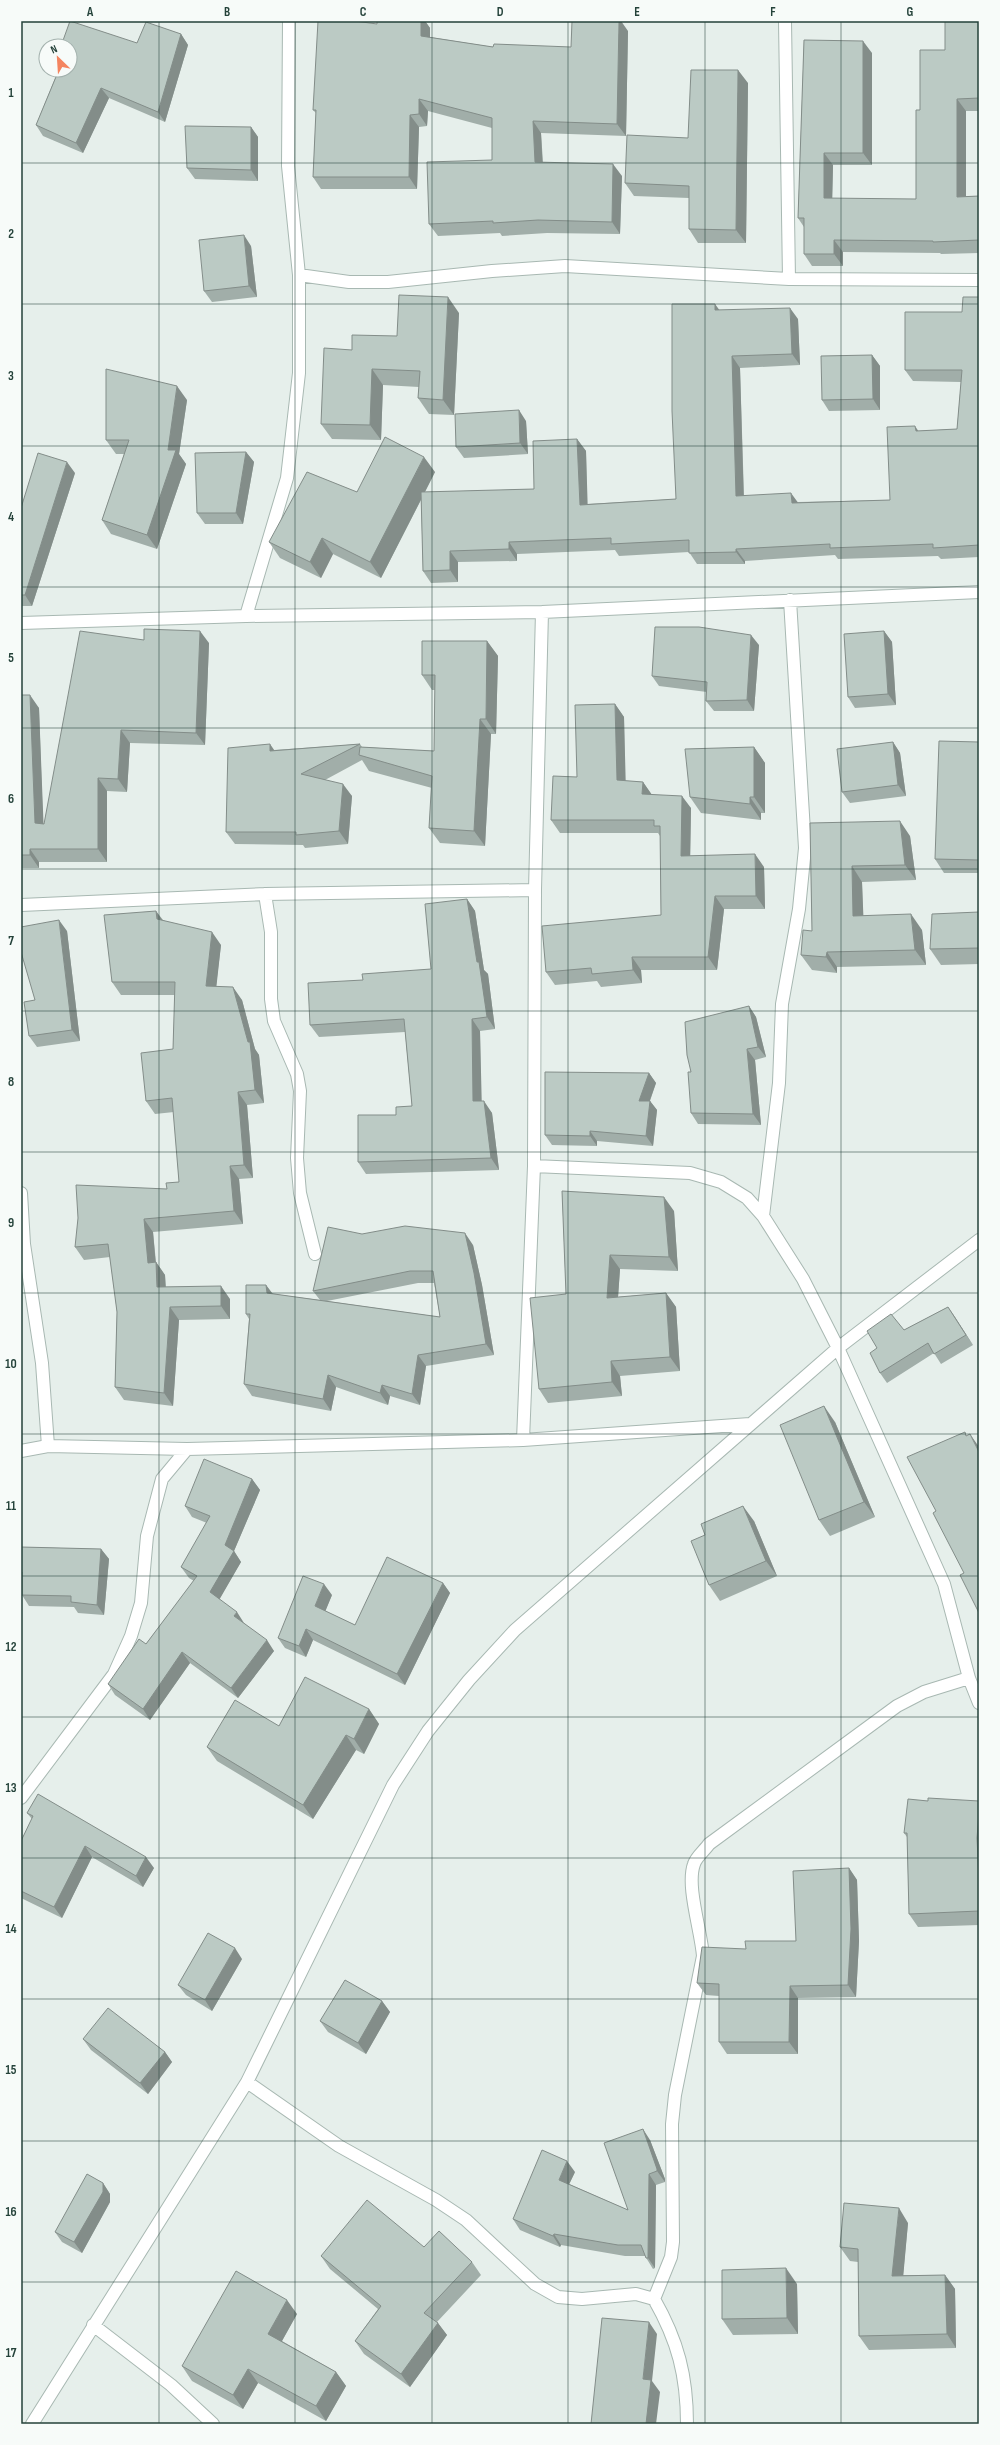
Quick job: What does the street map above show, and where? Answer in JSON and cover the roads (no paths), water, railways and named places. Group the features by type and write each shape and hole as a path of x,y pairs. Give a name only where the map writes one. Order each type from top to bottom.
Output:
{"street":[{"path":"246,616 287,478 299,373 299,275 288,166 289,21"},
{"path":"785,21 789,279"},
{"path":"299,275 349,282 388,282 506,269 565,266 789,279 979,280"},
{"path":"21,623 246,616 542,612 979,592"},
{"path":"763,1216 779,1083 782,1004 799,908 805,848 790,600"},
{"path":"523,1440 534,1166 535,890 542,612"},
{"path":"21,905 265,894 535,890"},
{"path":"265,894 271,932 271,999 274,1021 297,1074 300,1092 297,1158 300,1193 315,1254"},
{"path":"534,1166 690,1173 721,1182 747,1198 763,1216 795,1266 838,1348 944,1584 970,1678 979,1703"},
{"path":"21,1192 24,1244 42,1363 48,1446"},
{"path":"32,2424 247,2082 393,1785 428,1732 469,1680 515,1630 838,1348 979,1240"},
{"path":"21,1451 48,1446 187,1449 523,1440 750,1424"},
{"path":"21,1798 117,1668 131,1636 141,1603 147,1536 162,1479 187,1449"},
{"path":"654,2299 672,2250 672,2124 675,2095 703,1956 702,1934 690,1881 694,1862 709,1844 897,1706 924,1692 970,1678"},
{"path":"247,2082 339,2146 454,2212 535,2284 558,2297 582,2299 636,2294 654,2299 664,2316 680,2360 687,2390 688,2424"},
{"path":"93,2325 171,2385 213,2424"}]}
